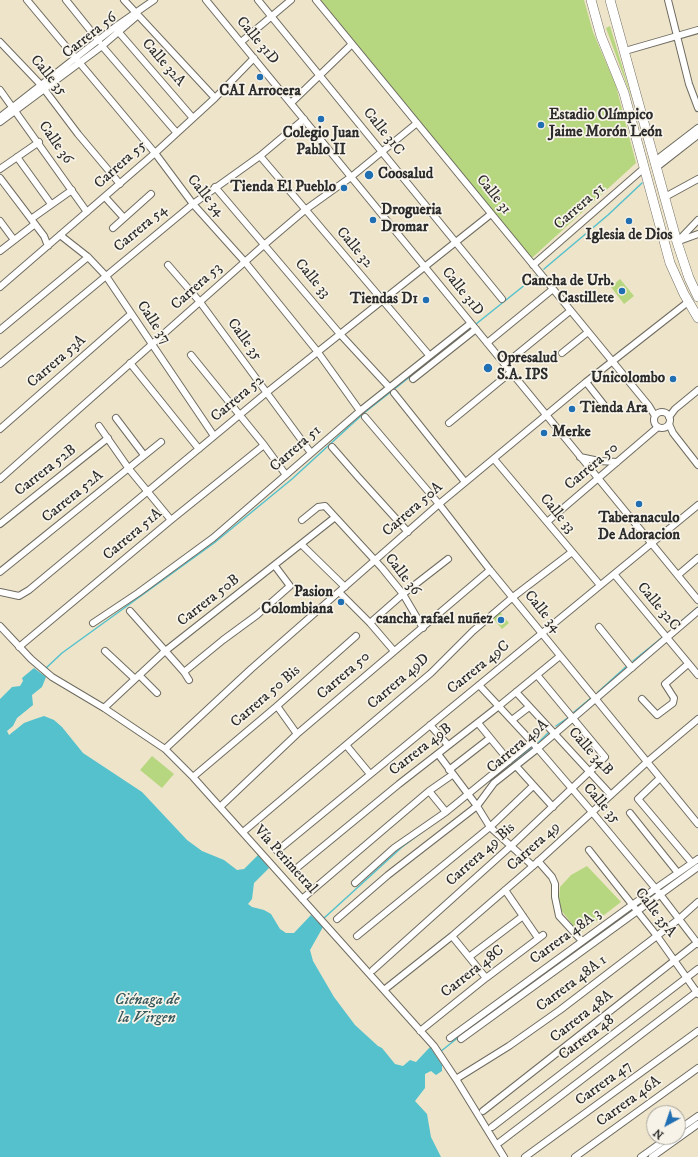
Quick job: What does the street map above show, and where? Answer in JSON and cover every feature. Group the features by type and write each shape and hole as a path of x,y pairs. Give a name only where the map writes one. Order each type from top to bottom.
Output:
{"highway":[{"path":"591,0 601,36 624,92 643,169 670,263 688,302 698,318"},
{"path":"610,0 677,242 698,297"}],"street":[{"name":"Calle 34","path":"28,0 155,153 193,204 245,262 317,351 360,411"},
{"path":"66,0 176,132"},
{"path":"124,0 215,98"},
{"name":"Carrera 56","path":"0,122 100,42 137,16 137,13 154,0"},
{"name":"Calle 31D","path":"206,0 698,600"},
{"name":"Calle 31C","path":"258,0 502,299"},
{"path":"241,42 291,0"},
{"name":"Calle 31","path":"316,0 649,406 660,413 668,423"},
{"path":"668,0 689,84 698,108"},
{"name":"Calle 32A","path":"117,29 192,117"},
{"path":"624,52 698,30"},
{"name":"Calle 35","path":"0,42 43,87 78,134 120,184"},
{"path":"291,103 352,44"},
{"name":"Carrera 55","path":"0,287 155,153 192,117 215,98 254,58"},
{"name":"Calle 36","path":"0,90 39,142 87,212"},
{"name":"Carrera 56","path":"0,117 15,109"},
{"name":"Carrera 54","path":"0,364 135,250 215,187 260,156 304,119"},
{"name":"Carrera 53","path":"0,479 265,244 305,210 351,177 417,123"},
{"path":"656,164 698,128"},
{"path":"656,164 698,135"},
{"path":"0,169 39,142"},
{"name":"Calle 32","path":"260,156 380,300 429,355"},
{"path":"17,157 51,204"},
{"name":"Carrera 51","path":"533,265 643,169"},
{"path":"0,178 44,236 48,246"},
{"path":"665,197 698,178"},
{"name":"Calle 33","path":"215,187 340,334 389,388"},
{"path":"0,251 14,240 51,204 72,190"},
{"path":"113,228 151,194"},
{"path":"105,197 124,218"},
{"name":"Carrera 52","path":"0,592 19,596 29,590 317,351 491,214"},
{"path":"677,242 698,220"},
{"path":"0,221 14,240"},
{"path":"677,242 698,234"},
{"name":"Calle 37","path":"60,235 88,257 106,276 214,436"},
{"path":"0,330 88,257"},
{"name":"Calle 35","path":"168,265 200,302 311,453"},
{"path":"487,343 553,289"},
{"name":"Carrera 50A","path":"165,749 251,669 439,504 546,414 688,302"},
{"path":"505,364 570,310"},
{"name":"Carrera 53A","path":"0,429 131,314"},
{"name":"Carrera 51","path":"93,623 138,594 213,538 360,411 471,323"},
{"path":"413,379 476,329"},
{"path":"562,353 588,332"},
{"path":"191,355 264,445 286,475"},
{"path":"130,363 199,449"},
{"path":"449,423 511,372"},
{"path":"586,382 604,406"},
{"path":"668,423 675,409 698,390"},
{"path":"394,393 465,482"},
{"path":"660,413 675,409"},
{"name":"Carrera 50","path":"547,522 652,432 660,413"},
{"name":"Calle 34","path":"366,417 439,504 490,570 698,824"},
{"path":"116,418 144,455"},
{"path":"656,425 668,423"},
{"path":"668,423 673,433 698,466"},
{"path":"100,426 129,469 171,520"},
{"name":"Carrera 52B","path":"0,524 108,438"},
{"name":"Carrera 52A","path":"0,572 161,442"},
{"name":"Carrera 51A","path":"19,648 171,520 264,445"},
{"path":"332,447 408,532"},
{"path":"580,456 599,461 618,462"},
{"name":"Calle 33","path":"494,459 600,585"},
{"name":"Carrera 49C","path":"277,851 698,505"},
{"name":"Calle 36","path":"302,520 318,507 325,506 334,518 375,561 403,594 423,628"},
{"name":"Carrera 50B","path":"104,708 164,652 334,518"},
{"path":"301,544 344,587"},
{"name":"Carrera 49D","path":"243,832 431,673 473,631 513,597 572,552"},
{"path":"678,575 698,558"},
{"path":"370,623 403,594 448,559"},
{"path":"184,672 223,640 257,615 290,586 275,566"},
{"name":"Carrera 50","path":"220,807 297,734 490,570"},
{"name":"Calle 32C","path":"614,574 698,675"},
{"path":"339,592 370,623 394,651"},
{"path":"130,611 164,652 184,672 189,680"},
{"name":"Carrera 49A","path":"337,919 388,875 477,806 494,783 537,749 698,611"},
{"name":"Vía Perimetral","path":"1,628 19,648 52,677 104,708 165,749 193,777 434,1046 456,1078 504,1157"},
{"path":"599,628 632,668"},
{"name":"Carrera 50 Bis","path":"193,777 277,706 356,636"},
{"path":"105,651 158,693"},
{"name":"Carrera 49B","path":"298,867 399,784 478,723 560,656"},
{"path":"642,698 656,715 668,707 675,701 665,684 688,664"},
{"path":"537,675 573,717"},
{"name":"Calle 35","path":"479,685 532,742 592,812 698,943"},
{"name":"Calle 34B","path":"516,692 611,795"},
{"path":"277,706 297,734"},
{"name":"Carrera 49A","path":"512,720 529,707"},
{"name":"Carrera 49 Bis","path":"373,970 512,845 605,757 573,717"},
{"name":"Carrera 49","path":"384,990 452,936 535,864 647,762 698,719"},
{"path":"478,723 509,760"},
{"path":"430,725 448,746"},
{"name":"Carrera 49A","path":"302,899 490,738"},
{"path":"355,883 394,848 446,812 532,742"},
{"path":"346,745 370,774"},
{"path":"438,754 477,806 490,827 552,877 555,884 555,897 559,916 582,941"},
{"path":"516,766 552,807"},
{"path":"660,778 638,799 692,863"},
{"path":"356,936 490,827 534,786"},
{"path":"429,791 446,812"},
{"path":"630,813 678,873"},
{"name":"Calle 35A","path":"589,850 657,936 698,992"},
{"path":"658,892 678,873 698,859"},
{"path":"461,1039 635,908 658,892 697,869"},
{"path":"469,957 523,916 505,890"},
{"name":"Carrera 48A 1","path":"456,1078 509,1046 560,1010 679,919 698,902"},
{"name":"Carrera 48A 3","path":"450,1038 582,941 635,908"},
{"name":"Carrera 48C","path":"420,1031 486,978 541,937 523,916"},
{"path":"452,936 486,978"},
{"name":"Carrera 48A","path":"483,1111 698,943"},
{"name":"Carrera 48","path":"492,1127 698,969"},
{"path":"500,1142 698,992"},
{"name":"Carrera 47","path":"525,1157 698,1031"},
{"name":"Carrera 46A","path":"575,1157 698,1068"},
{"path":"686,1124 698,1116"},
{"path":"652,1157 698,1124"},
{"path":"641,1157 658,1145"}],"green space":[{"path":"321,0 584,0 593,32 616,86 636,163 533,257 530,257"},
{"path":"610,26 632,99 606,28"},
{"name":"Cancha de Urb. Castillete","path":"620,279 634,296 624,304 611,287"},
{"name":"cancha rafael nuñez","path":"499,611 509,623 502,629 492,617"},
{"path":"152,756 174,774 162,788 140,770"},
{"path":"587,866 621,902 582,932 575,928 561,910 559,900 560,887 571,875"}],"water":[{"name":"Ciénaga de la Virgen","path":"34,668 46,677 42,687 32,695 33,705 17,718 13,726 7,731 9,735 24,723 44,716 54,720 62,727 83,753 142,792 187,840 202,851 224,860 237,870 244,869 258,855 269,868 254,883 252,899 248,904 271,914 280,929 286,933 294,933 311,915 323,927 310,950 313,961 334,997 355,1025 382,1048 395,1064 403,1066 410,1060 416,1062 430,1047 442,1065 442,1071 436,1075 431,1071 425,1074 425,1088 415,1101 427,1114 431,1137 441,1157 0,1157 0,699 12,687 20,686 23,681 22,678"}],"waterway":[{"path":"544,269 608,215 642,183"},
{"path":"476,324 536,276"},
{"path":"45,669 62,653 214,543 292,479 364,413 473,327"},
{"path":"671,630 698,607"},
{"path":"633,661 664,636"},
{"path":"598,692 628,665"},
{"path":"574,712 591,698"},
{"path":"556,726 569,717"},
{"path":"538,743 550,731"},
{"path":"478,789 533,747"},
{"path":"323,919 402,847 421,833"},
{"path":"659,891 698,863"},
{"path":"636,908 656,893"},
{"path":"470,1029 633,910"},
{"path":"440,1052 460,1036"},
{"path":"686,1128 698,1120"},
{"path":"647,1157 663,1145"}],"place":[{"name":"CAI Arrocera","path":"260,77"},
{"name":"Colegio Juan Pablo II","path":"321,119"},
{"name":"Estadio Olímpico Jaime Morón León","path":"541,125"},
{"name":"Coosalud","path":"369,175"},
{"name":"Tienda El Pueblo","path":"344,188"},
{"name":"Drogueria Dromar","path":"373,220"},
{"name":"Iglesia de Dios","path":"629,221"},
{"name":"Cancha de Urb. Castillete","path":"622,291"},
{"name":"Tiendas D1","path":"426,300"},
{"name":"Opresalud S.A. IPS","path":"488,368"},
{"name":"Unicolombo","path":"673,379"},
{"name":"Tienda Ara","path":"572,409"},
{"name":"Merke","path":"544,433"},
{"name":"Taberanaculo De Adoracion","path":"639,504"},
{"name":"Pasion Colombiana","path":"341,602"},
{"name":"cancha rafael nuñez","path":"501,620"}]}
